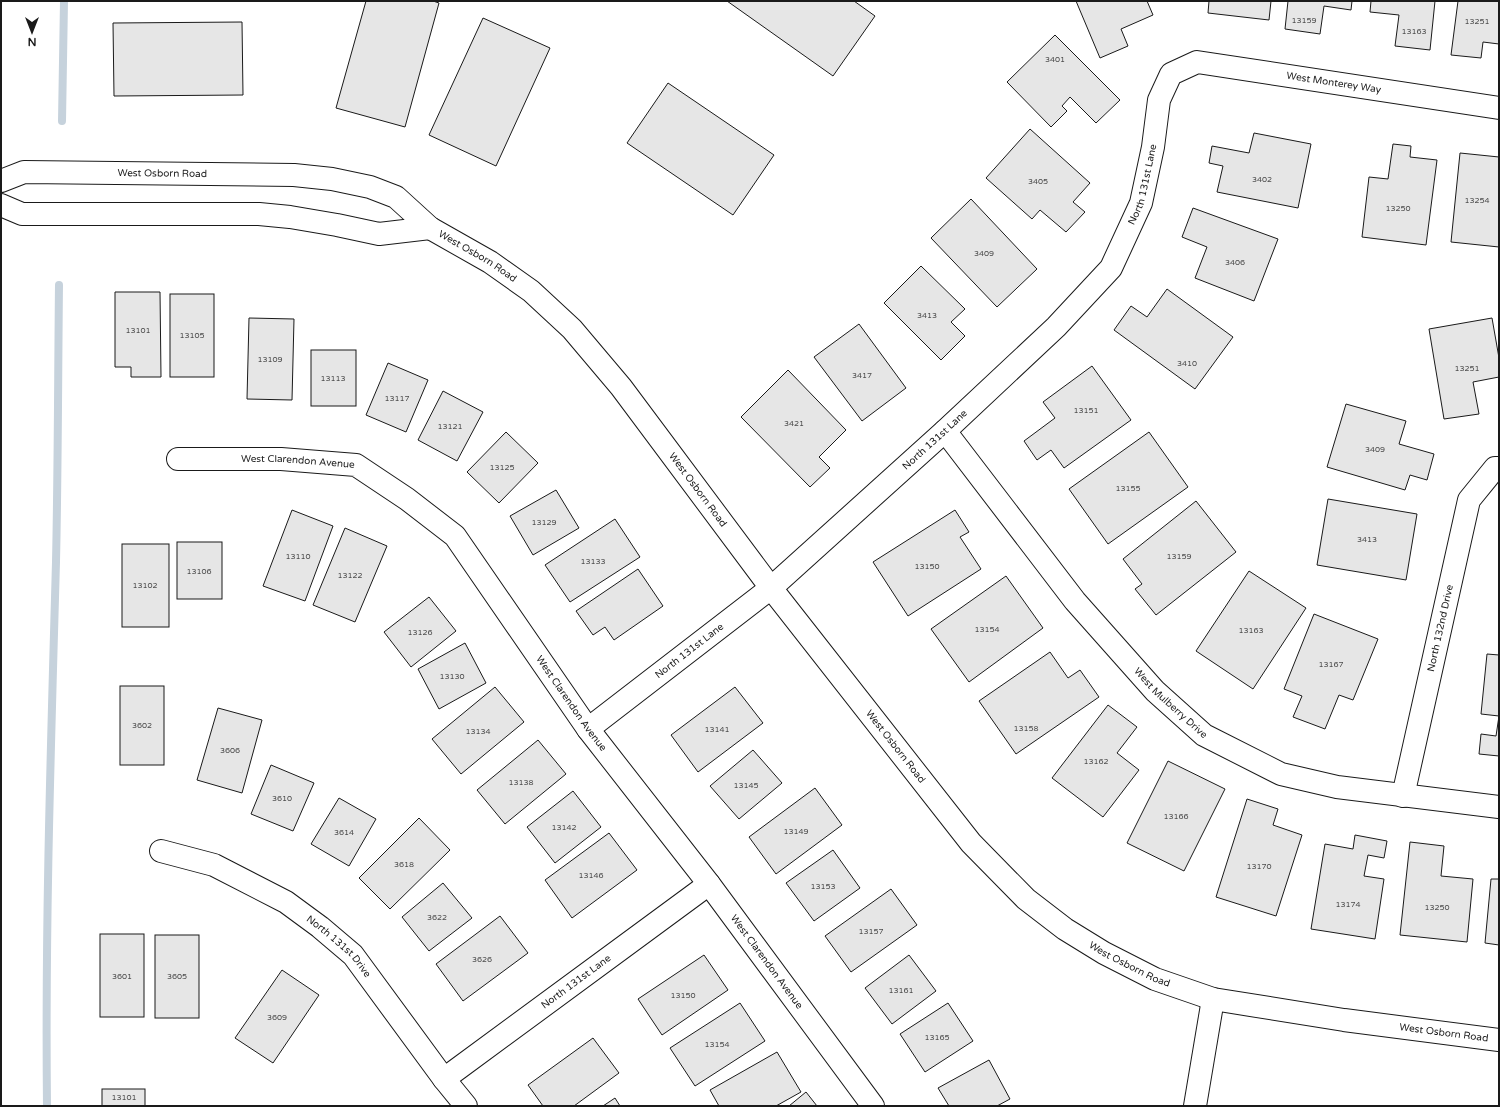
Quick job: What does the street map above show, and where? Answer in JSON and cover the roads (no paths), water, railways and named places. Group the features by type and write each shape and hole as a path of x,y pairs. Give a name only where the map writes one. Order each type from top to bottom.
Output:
{"street":[{"name":"West Monterey Way","path":"1171,74 1197,62 1499,108"},
{"name":"North 131st Lane","path":"588,729 771,588 945,431 1056,327 1111,268 1141,202 1153,148 1159,100 1171,74"},
{"name":"West Osborn Road","path":"1,181 24,172 294,175 332,179 370,187 396,197 430,228 490,262 531,291 572,329 621,387 771,588 971,843 1026,899 1065,929 1104,954 1155,980 1213,999 1344,1020 1499,1040"},
{"name":"West Osborn Road","path":"1,205 22,214 259,214 329,223 379,234 430,228"},
{"name":"West Mulberry Drive","path":"945,431 1075,601 1155,691 1204,735 1281,774 1337,787 1499,807"},
{"name":"West Clarendon Avenue","path":"178,459 281,459 356,465 407,498 455,536 588,729 709,884 873,1106"},
{"name":"North 132nd Drive","path":"1403,796 1469,500 1497,468"},
{"name":"North 131st Drive","path":"161,851 214,864 286,902 320,927 353,955 444,1079 466,1106"},
{"name":"North 131st Lane","path":"444,1079 709,884"},
{"path":"1195,1106 1213,999"}],"waterway":[{"path":"62,121 64,1"},
{"path":"47,1106 48,902 50,766 57,527 59,285"}]}
